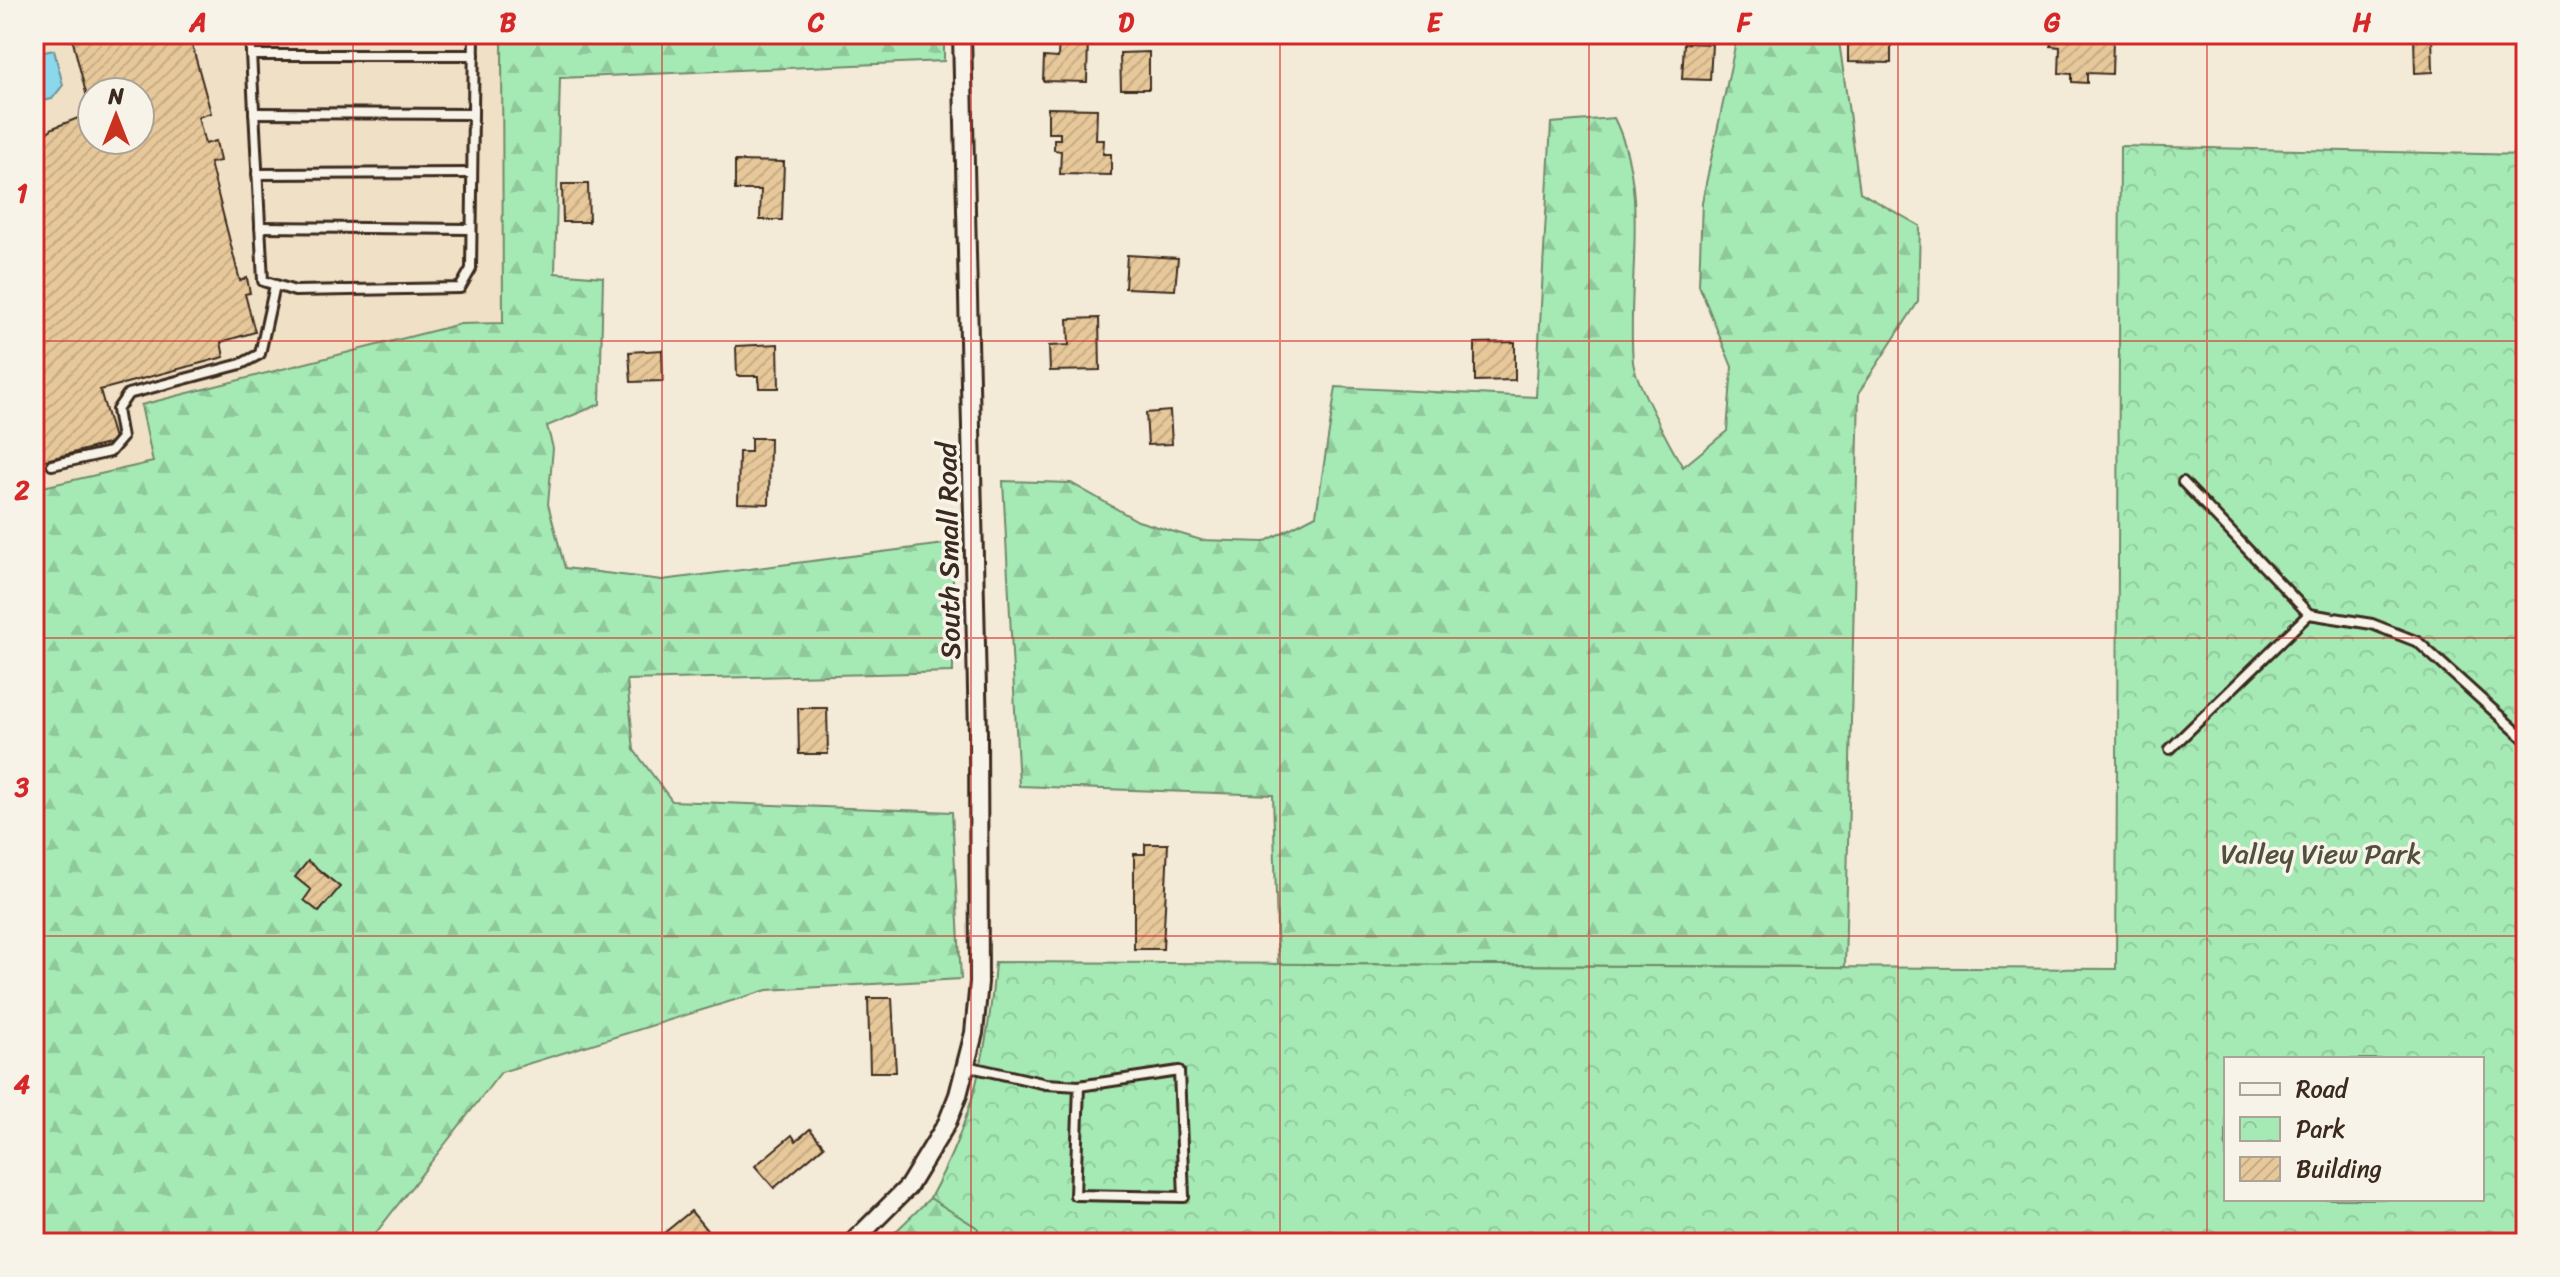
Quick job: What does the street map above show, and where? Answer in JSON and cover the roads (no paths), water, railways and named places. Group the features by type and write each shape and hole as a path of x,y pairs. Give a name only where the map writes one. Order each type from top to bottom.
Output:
{"street":[{"name":"South Small Road","path":"852,1243 908,1187 933,1150 958,1095 966,1066 974,1033 979,982 979,776 962,34"}],"lane":[{"path":"250,34 263,281 295,291 460,288 471,269 474,34"},
{"path":"251,55 474,55"},
{"path":"254,113 473,114"},
{"path":"257,174 472,173"},
{"path":"260,227 471,229"},
{"path":"52,465 110,452 122,438 117,410 128,394 241,364 260,354 275,285"},
{"path":"2183,482 2309,614 2372,624 2418,642 2526,740"},
{"path":"2170,749 2309,614"},
{"path":"966,1066 1046,1084 1079,1086 1179,1071 1184,1197 1075,1195 1079,1086"}],"water":[{"path":"54,50 63,85 52,99 34,103 34,54"}],"park label":[{"name":"Valley View Park","path":"2321,853"}]}
